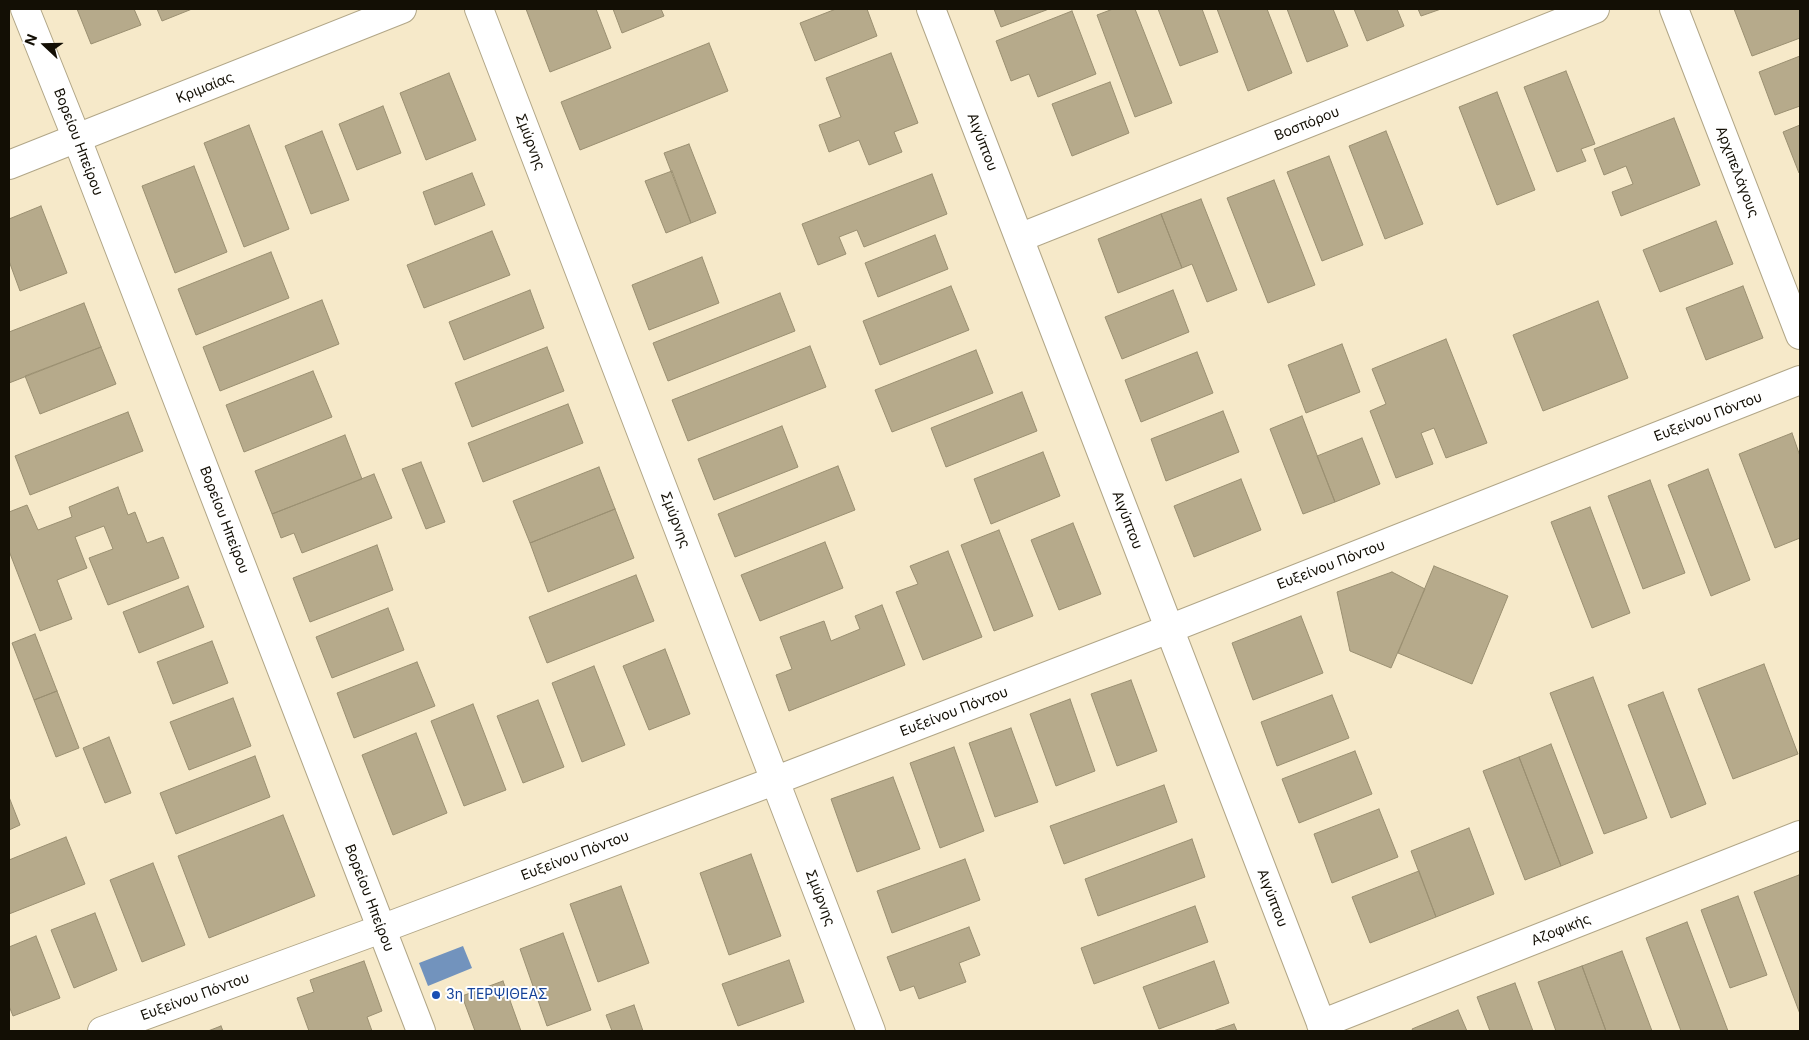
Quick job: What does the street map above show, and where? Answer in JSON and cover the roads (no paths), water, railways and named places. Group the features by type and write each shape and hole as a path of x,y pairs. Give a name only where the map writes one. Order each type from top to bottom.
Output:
{"street":[{"name":"Βορείου Ηπείρου","path":"25,9 78,139 421,1031"},
{"name":"Κριμαίας","path":"9,165 402,9"},
{"name":"Σμύρνης","path":"479,9 870,1031"},
{"name":"Αιγύπτου","path":"931,9 1322,1028"},
{"name":"Βοσπόρου","path":"1019,238 1595,9"},
{"name":"Αρχιπελάγους","path":"1674,9 1800,335"},
{"name":"Ευξείνου Πόντου","path":"102,1031 382,929 774,781 1169,629 1800,380"},
{"name":"Αζοφικής","path":"1322,1028 1800,835"}],"water":[{"path":"463,946 472,968 428,986 419,963"}],"place":[{"name":"3η ΤΕΡΨΙΘΕΑΣ","path":"436,995"}]}
